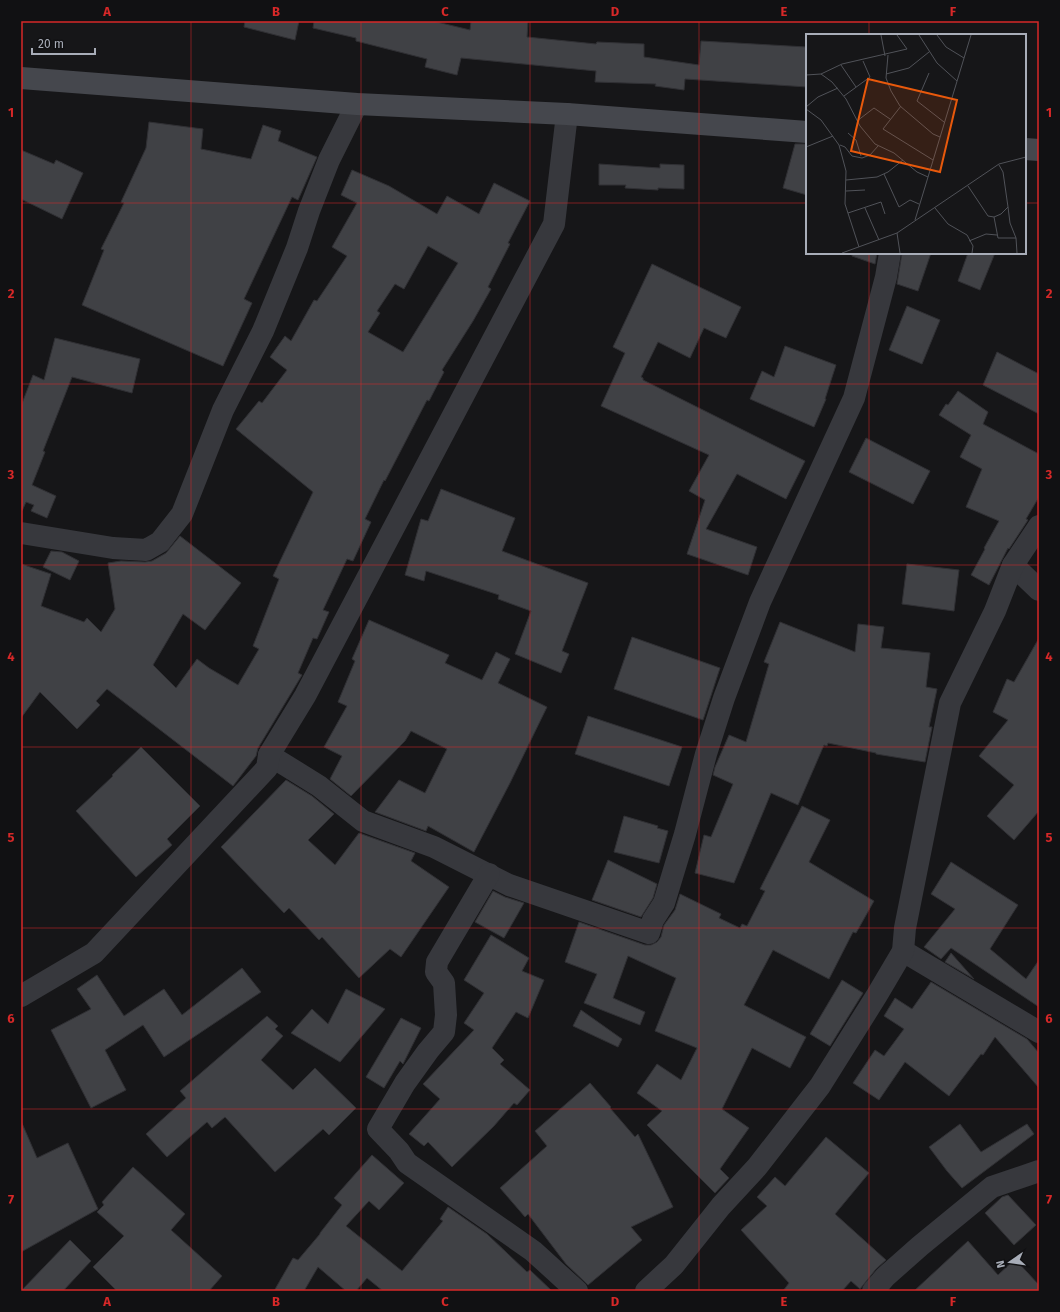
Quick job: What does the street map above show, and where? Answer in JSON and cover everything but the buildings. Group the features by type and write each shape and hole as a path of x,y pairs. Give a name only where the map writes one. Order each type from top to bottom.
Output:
{"street":[{"path":"21,78 357,104 567,114 806,132"},
{"path":"21,533 113,548 146,550 160,542 182,514 223,410 263,331 297,248 308,211 329,160 357,104"},
{"path":"21,996 94,953 267,768 270,755 305,696 554,224 567,114"},
{"path":"1026,149 1039,150"},
{"path":"270,755 320,786 363,821 434,847 510,885 649,933 653,920 664,903 685,834 706,754 727,690 760,602 854,398 886,277 890,254"},
{"path":"646,1291 674,1265 721,1206 757,1167 820,1086 904,951 905,928 950,703 995,611 1013,565 1039,526"},
{"path":"1013,565 1039,590"},
{"path":"489,874 437,962 436,972 444,983 446,1015 444,1032 405,1083 378,1129 399,1151 407,1163 533,1250 577,1291"},
{"path":"904,951 1039,1032"},
{"path":"872,1291 914,1251 992,1187 1039,1171"}]}
